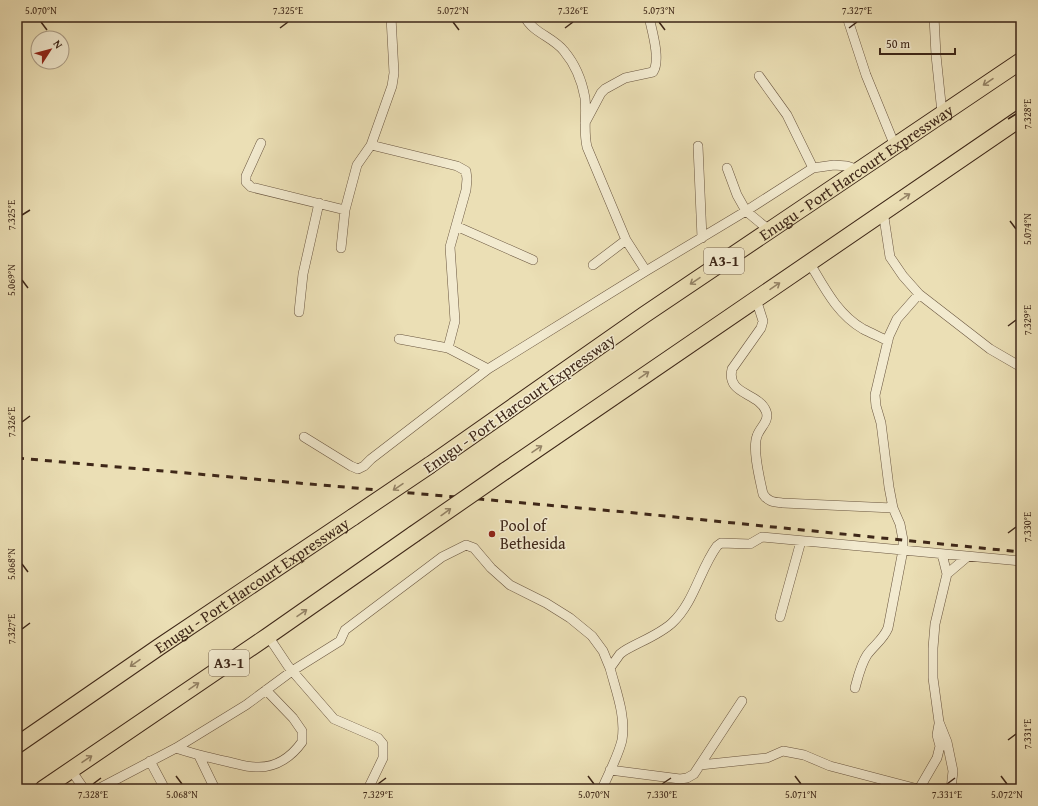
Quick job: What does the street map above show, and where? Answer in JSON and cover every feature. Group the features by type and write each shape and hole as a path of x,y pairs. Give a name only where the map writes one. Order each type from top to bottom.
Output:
{"highway":[{"name":"Enugu - Port Harcourt Expressway","path":"17,745 159,647 430,465 644,315 1021,61"},
{"name":"A3-1","path":"43,789 268,636 756,298 1021,118"}],"street":[{"path":"341,248 345,210 357,165 370,145 392,86 394,73 390,17"},
{"path":"525,17 531,26 553,40 564,50 582,82 585,113 584,124 587,147 626,240 646,271"},
{"path":"584,124 605,89 626,78 653,72 657,61 653,32 649,17"},
{"path":"847,17 866,74 895,146"},
{"path":"934,17 942,113"},
{"path":"759,76 787,115 814,168"},
{"path":"261,143 246,176 246,182 251,187 345,210"},
{"path":"370,145 457,166 466,171 466,190 450,247 455,321 448,348"},
{"path":"698,146 702,238"},
{"path":"304,437 358,469 364,466 371,459 488,369 814,168 834,165 847,166 859,170"},
{"path":"727,168 736,195 746,211 769,230"},
{"path":"299,312 303,274 319,203"},
{"path":"884,211 890,257 903,276 919,294 990,349 1021,368"},
{"path":"456,226 533,260"},
{"path":"593,264 626,240"},
{"path":"809,262 833,303 848,319 863,329 888,341"},
{"path":"855,688 863,662 867,655 884,637 888,628 903,550 900,524 893,508 889,487 881,423 876,406 875,395 888,341 897,319 919,294"},
{"path":"756,298 763,321 761,328 732,369 730,376 731,382 736,387 762,405 766,411 767,417 765,423 756,436 756,454 763,494 772,502 783,504 893,508"},
{"path":"398,339 448,348 488,369"},
{"path":"610,668 620,654 664,629 678,616 717,546 722,543 750,544 762,537 1021,561"},
{"path":"780,617 801,541"},
{"path":"98,789 176,748 246,705 292,671 340,641 344,630 442,557 466,545 474,548 491,568 510,585 546,603 570,618 592,636 603,650 610,668 621,711 623,726 621,742 602,789"},
{"path":"700,765 767,758 783,751 804,755 830,766 918,789 937,758 940,746 937,735 939,722 934,678 933,648 935,624 947,574 942,554"},
{"path":"947,574 967,557"},
{"path":"268,636 292,671 334,719 378,738 383,744 383,758 368,789"},
{"path":"176,748 199,756 258,768 276,764 291,755 302,742 302,731 293,718 266,690"},
{"path":"610,770 680,779 687,778 694,774 742,701"},
{"path":"939,722 947,742 953,771 951,789"},
{"path":"199,756 215,789"},
{"path":"150,761 165,789"},
{"path":"71,770 84,789"}],"railway":[{"path":"17,458 625,512 1021,552"}],"place":[{"name":"Pool of Bethesida","path":"492,534"}]}
